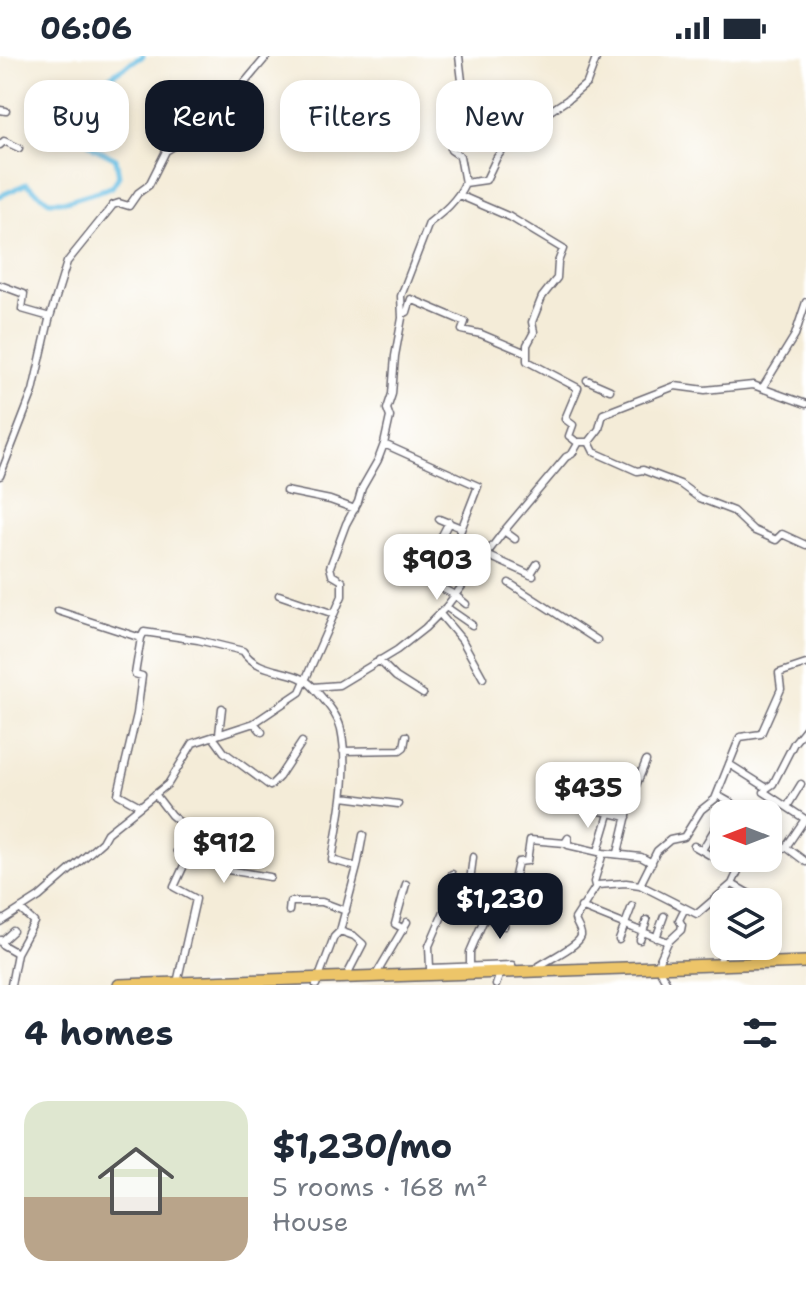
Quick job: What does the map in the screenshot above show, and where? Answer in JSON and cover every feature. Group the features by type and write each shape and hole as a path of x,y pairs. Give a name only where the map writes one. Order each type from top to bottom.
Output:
{"highway":[{"path":"660,972 719,965 806,964"},
{"path":"241,985 514,972 660,972 806,964"},
{"path":"119,985 317,983 347,974 398,983 435,976 498,981 529,974"}],"street":[{"path":"0,476 36,380 50,317 72,254 113,205 129,206 138,193 149,185 166,151 210,124 267,56"},
{"path":"0,922 39,897 102,842 107,833 168,784 193,743 254,723 300,692 340,604 342,581 332,575 330,567 346,524 384,444 402,314 401,296 429,223 438,218 459,195 465,183 462,160 451,150 462,81 459,56"},
{"path":"465,183 486,180 497,157 515,134 587,83 597,56"},
{"path":"0,145 4,141 19,148"},
{"path":"459,195 510,217 563,249 557,278 542,297 532,322 534,332 526,353 527,361 578,388 565,419 573,425 569,436 578,443 589,442"},
{"path":"0,285 24,294 22,309 50,317"},
{"path":"402,314 407,312 411,299 465,322 462,330 481,334 526,353"},
{"path":"763,387 795,335 806,302"},
{"path":"587,380 610,390"},
{"path":"806,404 753,385 705,390 675,386 603,414 599,429 589,442 594,452 637,471 643,470 680,484 699,498 733,511 753,530 776,540 782,534 806,545"},
{"path":"313,687 339,685 406,643 440,614 578,443"},
{"path":"384,444 478,486 459,535 529,575"},
{"path":"286,491 355,509"},
{"path":"439,519 461,528"},
{"path":"449,522 420,577 466,604"},
{"path":"504,531 515,539"},
{"path":"428,581 436,563"},
{"path":"537,564 529,575 512,585 597,640"},
{"path":"279,595 334,614"},
{"path":"446,607 472,625"},
{"path":"58,611 141,638"},
{"path":"440,614 451,626 483,678"},
{"path":"451,626 458,615"},
{"path":"140,806 119,796 118,792 137,714 142,676 135,674 141,638 144,632 215,643 243,651 271,671 306,679 334,714 341,730 343,797 332,860 357,867"},
{"path":"379,660 396,677 423,694"},
{"path":"640,885 657,851 670,840 687,834 701,810 717,795 740,737 761,734 781,689 779,672 806,664"},
{"path":"222,708 216,736 224,752 270,786 302,742"},
{"path":"254,723 262,732"},
{"path":"806,728 794,743 773,784 764,792 805,820 784,847 806,862"},
{"path":"343,751 400,750 404,747 406,736"},
{"path":"616,857 646,761"},
{"path":"729,764 767,788"},
{"path":"787,807 801,784"},
{"path":"155,794 171,815 190,831"},
{"path":"717,795 726,800"},
{"path":"343,797 398,804"},
{"path":"592,809 627,817"},
{"path":"595,886 609,814"},
{"path":"195,824 177,851 222,869 270,877"},
{"path":"710,834 698,848 710,855"},
{"path":"317,983 334,937 340,931 363,835"},
{"path":"514,972 512,965 470,966 435,976 429,946 445,909 485,917 504,926 518,862 527,861 530,840 565,843 568,837 568,845 616,857 641,857 652,863"},
{"path":"177,983 196,899 174,887 186,856"},
{"path":"466,913 473,857"},
{"path":"529,974 550,958 563,954 579,940 581,931 575,921 581,907 600,883 640,885 697,914 732,884 738,872"},
{"path":"449,909 452,874"},
{"path":"370,978 406,926 395,924 406,884"},
{"path":"732,884 739,888"},
{"path":"475,915 477,901"},
{"path":"289,911 290,902 322,902 346,911"},
{"path":"619,940 632,906"},
{"path":"581,907 624,925 641,936 668,942"},
{"path":"657,985 668,942 681,930 679,920 685,908"},
{"path":"11,985 17,953 34,922 20,909"},
{"path":"656,938 664,916"},
{"path":"470,966 470,952 485,917"},
{"path":"641,936 647,920"},
{"path":"13,931 0,941 17,953"},
{"path":"340,931 354,936 363,944 347,974"},
{"path":"719,965 720,960"},
{"path":"660,972 668,985"}],"waterway":[{"path":"0,196 26,184 49,201 66,201 112,187 119,176 116,159 94,148 81,134 82,119 85,107 98,87 143,56"}]}
